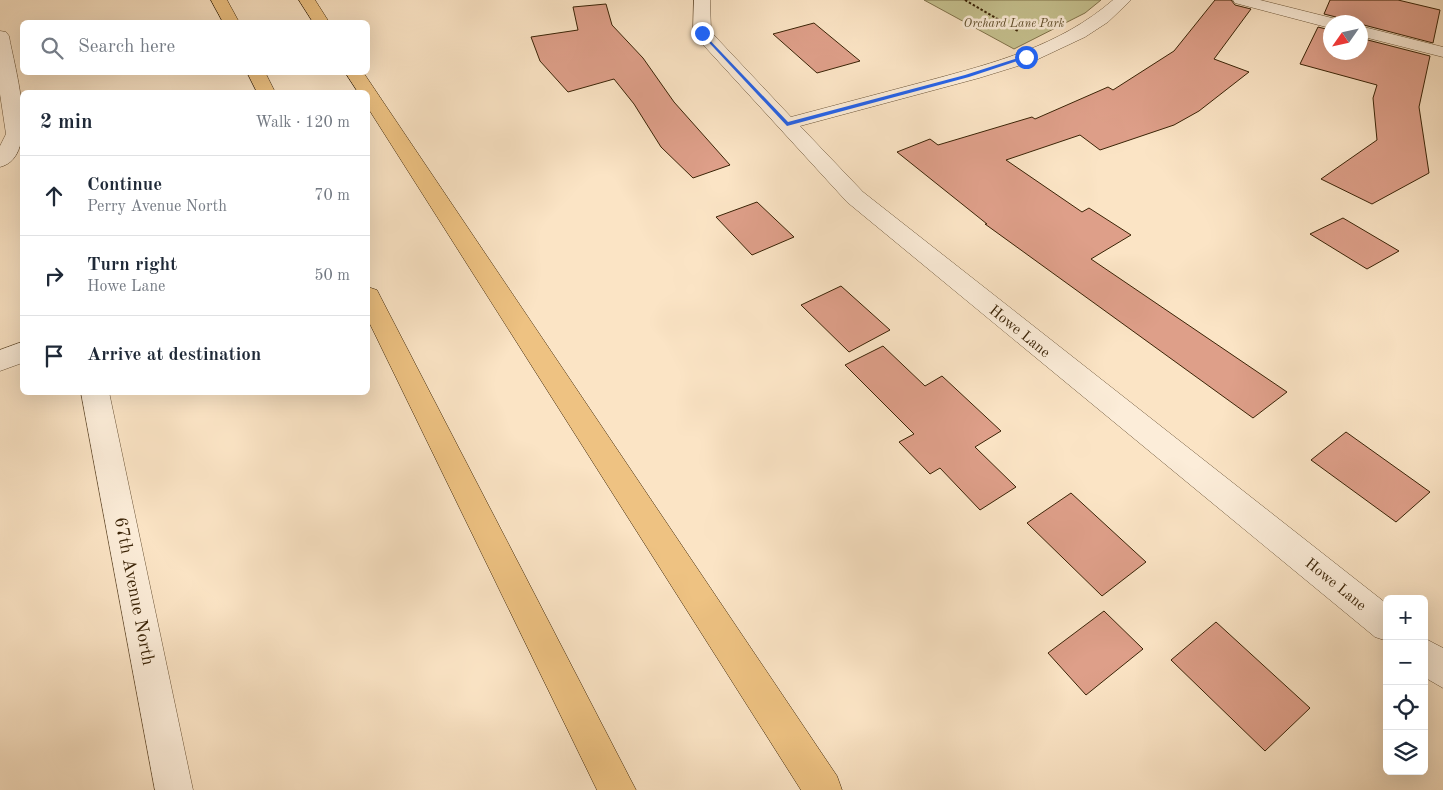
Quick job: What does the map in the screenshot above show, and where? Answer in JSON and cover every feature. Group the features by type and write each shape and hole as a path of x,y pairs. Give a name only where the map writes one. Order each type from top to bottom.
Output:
{"highway":[{"path":"219,0 230,20"},
{"path":"306,0 320,20"},
{"path":"258,75 265,90"},
{"path":"356,75 365,90"},
{"path":"370,98 822,790"},
{"path":"370,300 617,790"}],"street":[{"name":"Howe Lane","path":"702,0 702,33 862,203 1383,622"},
{"path":"787,124 967,76 1026,57 1075,35 1112,11 1122,0"},
{"path":"1241,0 1323,21"},
{"path":"1368,32 1443,52"},
{"path":"0,36 16,134 6,155 0,161"},
{"path":"0,361 20,353"},
{"name":"67th Avenue North","path":"96,395 174,790"},
{"path":"1428,658 1443,670"}],"path":[{"path":"965,0 1025,35"}],"green space":[{"name":"Orchard Lane Park","path":"924,0 1101,0 1085,13 1014,49"}],"building":[{"path":"1215,0 1231,0 1235,5 1251,9 1214,59 1249,72 1199,111 1174,125 1100,150 1080,135 1006,160 1082,212 1089,208 1131,235 1091,259 1287,392 1253,418 985,224 987,224 897,152 930,139 938,145 1032,117 1035,119 1108,87 1113,90 1174,51"},
{"path":"1330,0 1398,0 1440,10 1433,43 1368,26 1368,15 1324,14"},
{"path":"606,4 612,25 643,58 674,102 730,165 693,178 661,147 634,104 614,79 568,92 540,61 531,37 578,30 573,7"},
{"path":"814,23 860,61 817,73 773,34"},
{"path":"1318,27 1323,28 1323,60 1368,60 1368,40 1430,56 1419,107 1429,173 1372,204 1321,179 1377,140 1373,98 1377,85 1300,64"},
{"path":"757,202 794,237 752,255 716,217"},
{"path":"1343,218 1399,251 1367,269 1310,234"},
{"path":"841,286 890,330 849,352 801,305"},
{"path":"883,346 925,386 942,376 1001,431 975,447 1016,487 980,510 940,468 930,474 899,442 914,434 845,365"},
{"path":"1346,432 1430,492 1396,522 1311,460"},
{"path":"1071,493 1146,562 1102,596 1027,523"},
{"path":"1104,611 1143,649 1086,695 1048,653"},
{"path":"1216,622 1310,708 1265,751 1171,660"}],"route":[{"path":"702,33 787,124 967,76 1026,57"}]}
